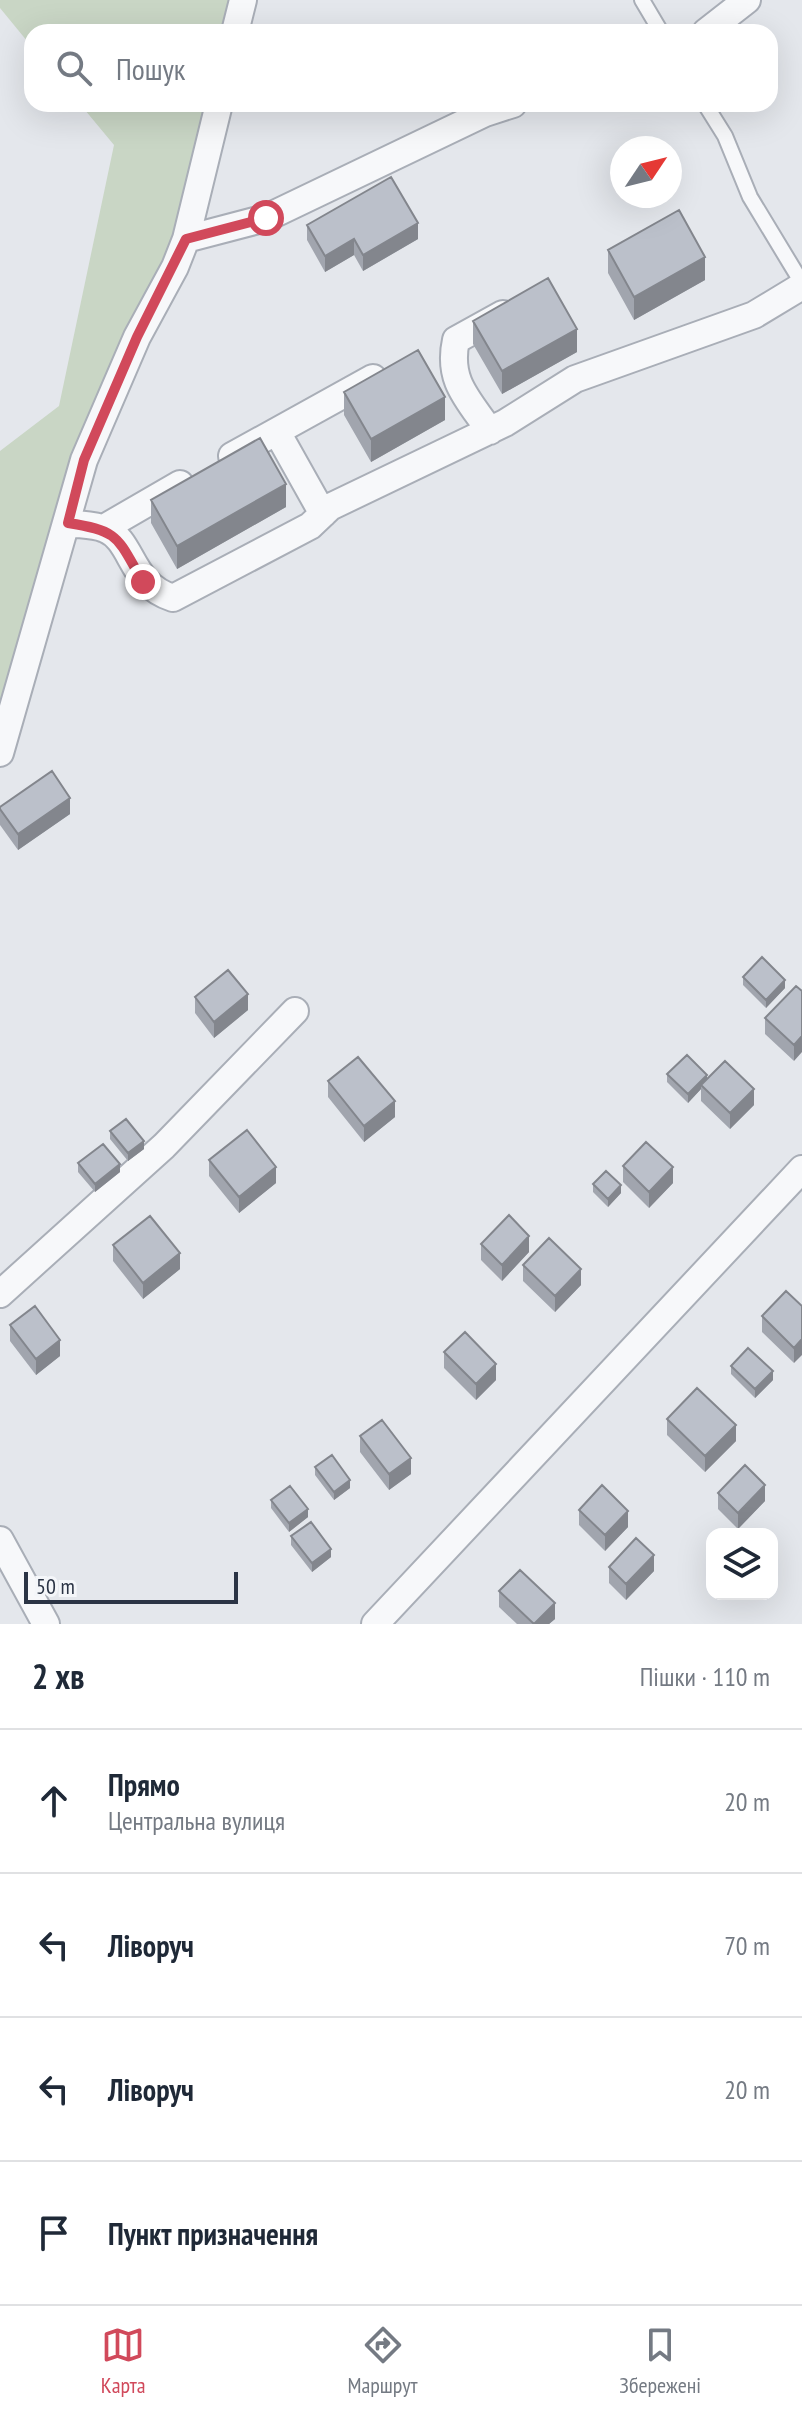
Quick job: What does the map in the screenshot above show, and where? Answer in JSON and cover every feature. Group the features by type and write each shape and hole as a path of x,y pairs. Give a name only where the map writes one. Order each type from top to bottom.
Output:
{"street":[{"path":"237,24 243,0"},
{"path":"716,24 747,0"},
{"path":"0,753 84,460 137,337 186,239 217,112"},
{"path":"186,239 266,218 488,112"},
{"path":"68,523 104,528 115,535 143,582 173,598 310,526 323,514 490,431 575,379 754,315 802,284"},
{"path":"490,431 454,378 451,361 456,340 522,304"},
{"path":"104,528 399,363"},
{"path":"277,432 323,514"},
{"path":"0,1294 164,1146 295,1011"},
{"path":"375,1624 802,1169"},
{"path":"0,1540 46,1624"}],"lane":[{"path":"642,0 656,24"},
{"path":"710,112 725,136 750,197 802,284"}],"green space":[{"path":"0,0 243,0 237,24 24,24 24,37 0,8"},
{"path":"87,112 217,112 197,205 137,337 0,753 0,451 59,406 114,145"}],"building":[{"path":"391,177 418,223 363,255 354,239 325,256 307,225"},
{"path":"679,210 705,257 634,297 608,250"},
{"path":"548,278 577,329 502,371 473,321"},
{"path":"418,350 445,397 371,439 344,392"},
{"path":"260,438 286,484 177,546 151,500"},
{"path":"52,771 70,798 18,834 0,807"},
{"path":"762,957 785,980 766,1000 743,977"},
{"path":"228,970 248,994 214,1022 195,997"},
{"path":"796,986 802,991 802,1036 794,1045 765,1018"},
{"path":"687,1055 707,1075 688,1094 667,1074"},
{"path":"358,1057 395,1101 364,1126 328,1081"},
{"path":"725,1061 754,1089 730,1113 701,1085"},
{"path":"126,1119 144,1141 128,1153 110,1131"},
{"path":"247,1130 276,1167 239,1197 209,1160"},
{"path":"646,1142 673,1167 649,1192 623,1166"},
{"path":"103,1144 120,1164 95,1184 78,1163"},
{"path":"606,1171 621,1185 608,1199 593,1184"},
{"path":"509,1215 529,1236 502,1265 481,1244"},
{"path":"150,1216 180,1253 143,1283 113,1245"},
{"path":"549,1238 581,1269 555,1296 523,1265"},
{"path":"786,1291 802,1306 802,1339 794,1348 762,1316"},
{"path":"35,1306 60,1340 36,1359 10,1325"},
{"path":"465,1332 496,1364 476,1384 444,1352"},
{"path":"748,1348 773,1371 755,1389 731,1366"},
{"path":"697,1388 736,1425 705,1456 667,1419"},
{"path":"382,1420 411,1458 389,1474 360,1436"},
{"path":"332,1455 350,1480 334,1492 315,1467"},
{"path":"745,1465 765,1485 738,1513 718,1493"},
{"path":"602,1485 628,1511 605,1535 579,1510"},
{"path":"290,1486 308,1509 289,1523 271,1500"},
{"path":"311,1522 331,1549 312,1563 291,1536"},
{"path":"636,1538 654,1555 626,1584 609,1567"},
{"path":"520,1570 555,1603 534,1624 499,1591"}],"route":[{"path":"143,582 115,535 104,528 68,523 84,460 137,337 175,267 186,239 266,218"}]}
